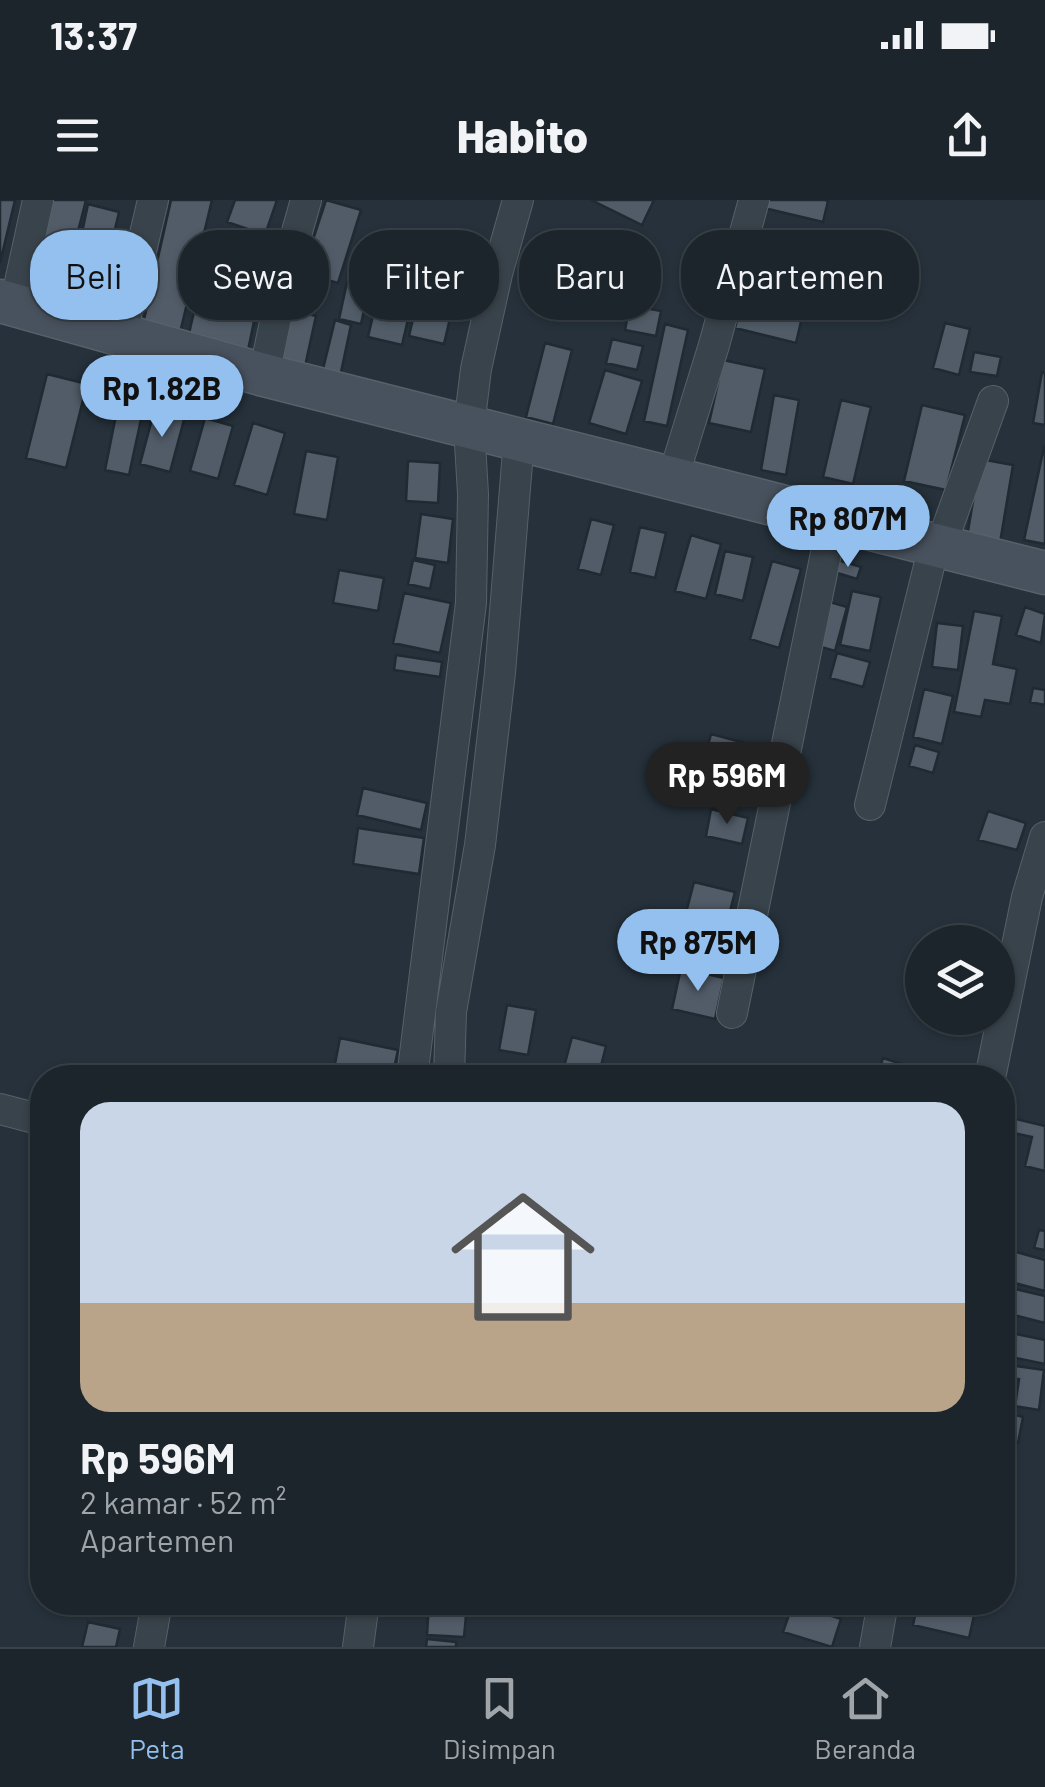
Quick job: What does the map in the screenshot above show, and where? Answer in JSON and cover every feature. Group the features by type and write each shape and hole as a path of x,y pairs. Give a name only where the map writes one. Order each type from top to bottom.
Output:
{"street":[{"path":"38,200 8,303 264,375 1045,573"},
{"path":"121,336 153,200"},
{"path":"264,375 285,274 306,200"},
{"path":"414,1065 472,604 469,426 476,369 496,274 518,200"},
{"path":"672,481 754,200"},
{"path":"870,805 937,547 994,401"},
{"path":"449,1065 451,1012 480,845 500,673 520,439"},
{"path":"732,1013 833,519"},
{"path":"993,1065 1027,897 1045,837"},
{"path":"0,1108 30,1117"},
{"path":"148,1647 154,1615"},
{"path":"358,1647 362,1615"},
{"path":"875,1647 880,1615"}],"building":[{"path":"0,200 15,200 0,263"},
{"path":"48,200 86,200 78,230 41,230"},
{"path":"171,200 212,200 205,230 178,230 178,320 183,320 178,341 141,333 144,320 158,320 158,258"},
{"path":"235,200 277,200 267,230 250,230 227,222"},
{"path":"326,200 361,210 355,230 349,230 349,248 338,283 329,280 329,230 316,230"},
{"path":"591,200 654,200 642,225"},
{"path":"766,200 828,201 823,222 764,208"},
{"path":"88,204 119,212 115,230 83,230"},
{"path":"349,273 349,320 362,320 361,324 339,319"},
{"path":"192,320 254,320 246,360 186,346"},
{"path":"286,320 315,320 304,371 275,363"},
{"path":"335,320 351,325 340,377 322,373"},
{"path":"372,320 408,320 402,345 368,337"},
{"path":"413,320 450,320 444,344 409,336"},
{"path":"627,320 659,320 656,336 625,330"},
{"path":"737,320 801,320 796,343 735,328"},
{"path":"945,323 970,329 959,375 933,368"},
{"path":"665,324 688,330 667,426 644,421"},
{"path":"612,339 643,346 637,370 606,363"},
{"path":"545,343 572,350 553,424 526,417"},
{"path":"974,352 1001,357 997,376 970,372"},
{"path":"723,360 765,369 751,432 709,423"},
{"path":"605,370 642,381 626,434 589,423"},
{"path":"1042,372 1045,373 1045,425 1033,423"},
{"path":"47,374 87,384 66,468 26,458"},
{"path":"774,395 799,400 786,475 761,470"},
{"path":"841,400 871,407 853,484 823,477"},
{"path":"118,405 143,410 129,475 105,470"},
{"path":"922,405 965,415 946,490 904,481"},
{"path":"155,408 185,416 170,472 140,464"},
{"path":"205,418 233,426 218,479 190,471"},
{"path":"253,423 285,433 267,495 234,485"},
{"path":"1045,448 1045,544 1024,540"},
{"path":"306,451 338,457 327,520 294,514"},
{"path":"980,459 1013,465 1000,543 967,537"},
{"path":"408,461 440,463 438,503 406,501"},
{"path":"421,514 453,519 448,563 415,558"},
{"path":"591,519 614,525 601,575 578,569"},
{"path":"640,527 666,533 655,578 630,572"},
{"path":"691,535 721,544 706,599 675,591"},
{"path":"725,551 753,557 743,601 715,594"},
{"path":"413,560 435,565 430,589 408,584"},
{"path":"838,560 861,567 857,579 834,572"},
{"path":"772,561 801,569 779,648 750,639"},
{"path":"339,570 384,578 378,611 333,603"},
{"path":"852,591 881,597 870,651 840,645"},
{"path":"404,593 451,603 440,653 393,643"},
{"path":"823,600 847,607 835,651 811,644"},
{"path":"1025,607 1045,614 1041,643 1016,635"},
{"path":"974,611 1002,616 993,664 1017,669 1010,704 985,700 981,717 954,712"},
{"path":"937,623 963,626 958,670 932,667"},
{"path":"837,653 870,662 863,687 830,678"},
{"path":"396,655 442,662 440,677 394,670"},
{"path":"1033,688 1045,690 1045,705 1030,702"},
{"path":"924,689 953,696 942,744 913,737"},
{"path":"711,734 745,743 740,760 766,767 760,788 701,771"},
{"path":"915,745 939,752 933,773 909,766"},
{"path":"363,788 427,803 421,830 357,815"},
{"path":"711,809 748,818 742,844 706,836"},
{"path":"988,811 1026,823 1017,850 978,840"},
{"path":"358,828 424,838 419,874 353,864"},
{"path":"694,882 735,892 728,919 719,916 713,940 681,932"},
{"path":"681,968 724,978 715,1019 672,1009"},
{"path":"507,1005 536,1010 528,1055 499,1050"},
{"path":"572,1037 606,1046 601,1065 564,1065"},
{"path":"340,1038 398,1050 395,1065 335,1065"},
{"path":"883,1058 905,1065 881,1065"},
{"path":"1015,1119 1045,1126 1045,1171 1025,1166 1032,1137 1015,1133"},
{"path":"1039,1230 1045,1231 1045,1250 1034,1248"},
{"path":"1016,1252 1045,1260 1045,1291 1015,1283"},
{"path":"1015,1289 1045,1296 1045,1323 1015,1315"},
{"path":"1015,1334 1045,1340 1045,1364 1015,1358"},
{"path":"1015,1366 1044,1370 1039,1410 1015,1406 1019,1379 1015,1379"},
{"path":"1015,1415 1023,1417 1018,1443 1015,1442"},
{"path":"428,1615 466,1615 464,1637 427,1635"},
{"path":"789,1615 829,1615 841,1619 832,1647 783,1632"},
{"path":"915,1615 974,1615 969,1638 913,1625"},
{"path":"88,1622 120,1629 116,1647 82,1647"},
{"path":"427,1639 456,1642 456,1647 426,1647"}]}
